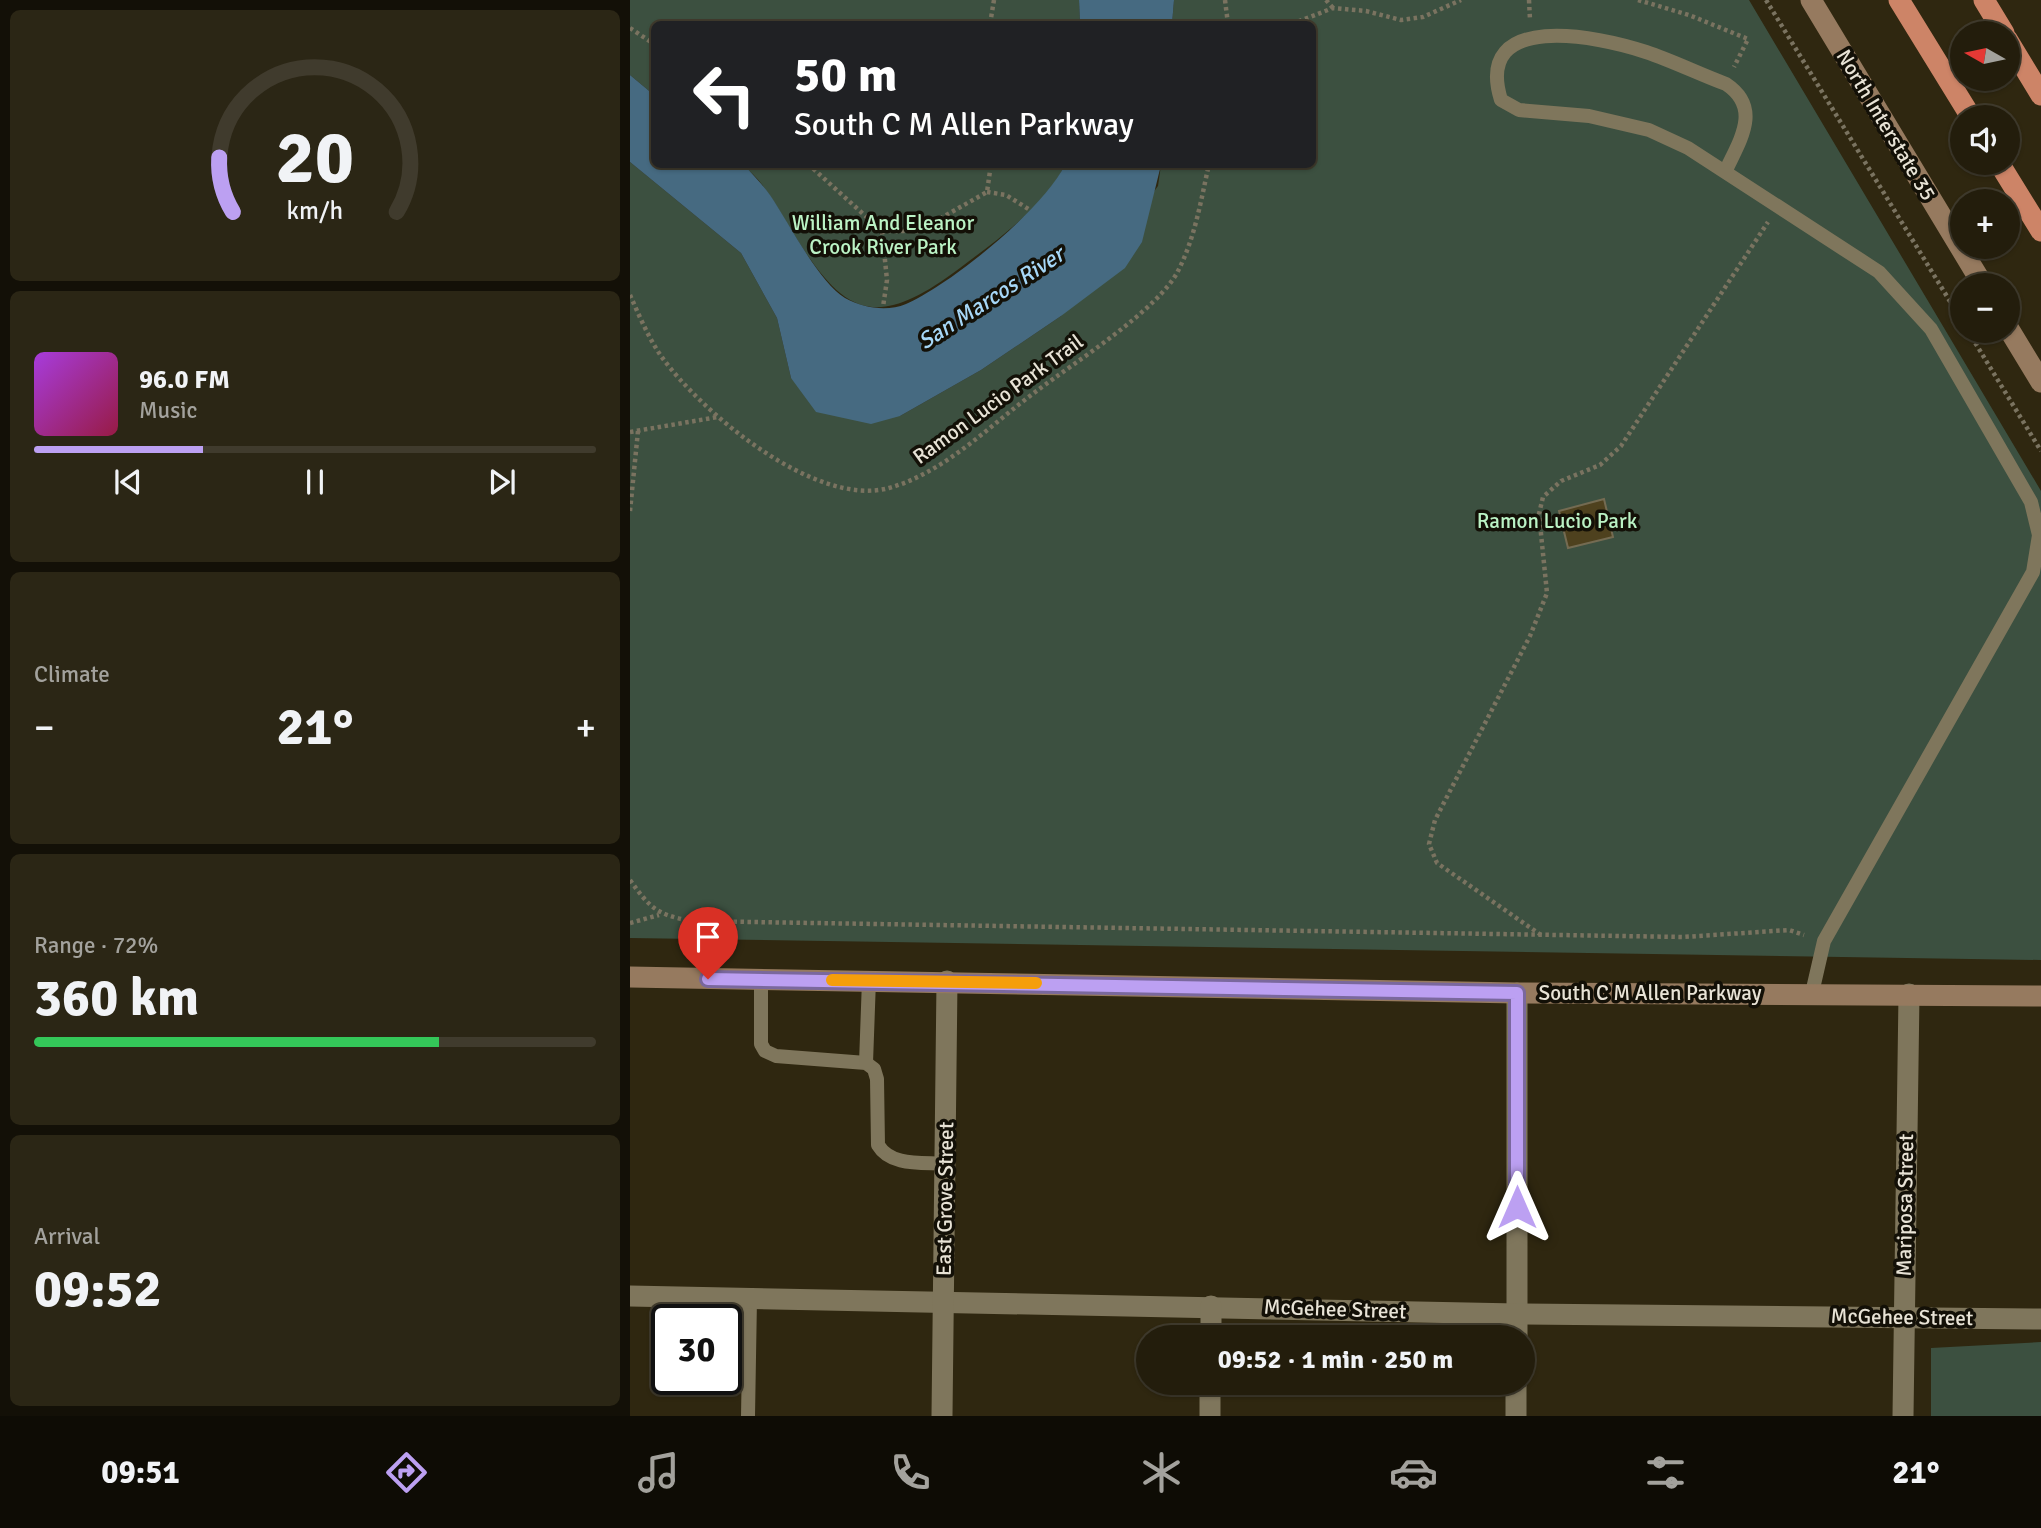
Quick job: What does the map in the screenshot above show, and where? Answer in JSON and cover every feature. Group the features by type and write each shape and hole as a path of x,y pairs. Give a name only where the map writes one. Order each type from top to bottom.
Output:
{"highway":[{"path":"1899,0 1964,105"},
{"path":"1984,0 1997,21"},
{"path":"2020,60 2041,95"},
{"path":"2006,175 2041,231"}],"street":[{"name":"North Interstate 35","path":"1811,0 1976,273"},
{"path":"2017,343 2041,382"},
{"name":"South C M Allen Parkway","path":"630,977 1517,993 2041,996"},
{"name":"East Grove Street","path":"942,1416 947,1164 947,981"},
{"path":"1517,993 1517,1325"},
{"name":"Mariposa Street","path":"1903,1416 1909,994"},
{"name":"McGehee Street","path":"630,1296 1517,1314 2041,1319"},
{"path":"1210,1325 1211,1306"},
{"path":"1210,1395 1210,1416"},
{"path":"1516,1395 1516,1416"}],"lane":[{"path":"1726,170 1746,127 1747,106 1735,90 1726,84 1645,52 1583,39 1531,37 1516,41 1500,58 1495,80 1501,100 1519,110 1589,116 1649,131 1688,148 1726,170 1879,272 1931,329 2031,502 2039,535 2033,572 1824,941 1812,993"},
{"path":"761,980 761,1044 765,1051 776,1056 866,1063 874,1069 877,1079 878,1145 883,1154 892,1160 947,1164"},
{"path":"866,1063 869,980"},
{"path":"748,1416 750,1299"}],"path":[{"path":"990,21 994,0"},
{"path":"1225,0 1228,21"},
{"path":"1326,0 1333,8"},
{"path":"1300,21 1333,8 1366,10 1401,20 1423,18 1461,0"},
{"path":"1638,0 1689,15 1748,39 1726,84"},
{"path":"1766,0 1950,301"},
{"path":"630,28 651,42"},
{"path":"812,168 881,231 887,280 883,307"},
{"path":"987,192 990,168"},
{"name":"Ramon Lucio Park Trail","path":"630,295 660,355 678,379 740,435 788,469 844,487 886,489 928,474 1142,313 1177,273 1194,231 1208,168"},
{"path":"881,231 918,231 987,192 1006,195 1030,209"},
{"path":"1541,935 1437,863 1429,844 1435,820 1530,636 1547,593 1539,514 1543,497 1561,481 1600,465 1621,446 1779,206"},
{"path":"1975,343 2041,451"},
{"path":"630,432 719,416"},
{"path":"630,511 638,431"},
{"path":"630,880 646,903 660,915"},
{"path":"630,923 660,915 704,921 1683,937 1789,930 1824,941"}],"green space":[{"path":"630,0 1079,0 1080,21 651,21 651,92 630,75"},
{"name":"Ramon Lucio Park","path":"1174,0 1749,0 1950,338 1950,343 1953,343 2041,491 2041,960 630,938 630,162 741,253 777,318 791,378 900,416 981,370 1061,316 1158,186 1161,168 1316,168 1316,21 1172,21"},
{"name":"William And Eleanor Crook River Park","path":"746,168 1063,168 1045,195 1019,222 960,268 929,289 903,302 880,307 860,304 842,294 824,277 756,177"},
{"path":"2041,1342 2041,1416 1931,1416 1931,1348"}],"water":[{"path":"1079,0 1174,0 1172,21 1080,21"},
{"name":"San Marcos River","path":"630,75 651,92 651,168 747,168 770,195 804,251 835,290 845,298 875,308 906,304 971,263 1037,203 1063,168 1160,168 1142,242 1125,268 1061,316 981,370 900,416 871,424 816,412 791,378 777,318 741,253 630,162"}],"building":[{"path":"1604,499 1613,537 1568,548 1559,511"}],"slow traffic":[{"path":"832,980 1036,983"}],"route":[{"path":"708,979 947,981 1517,993 1517,1207"}]}
